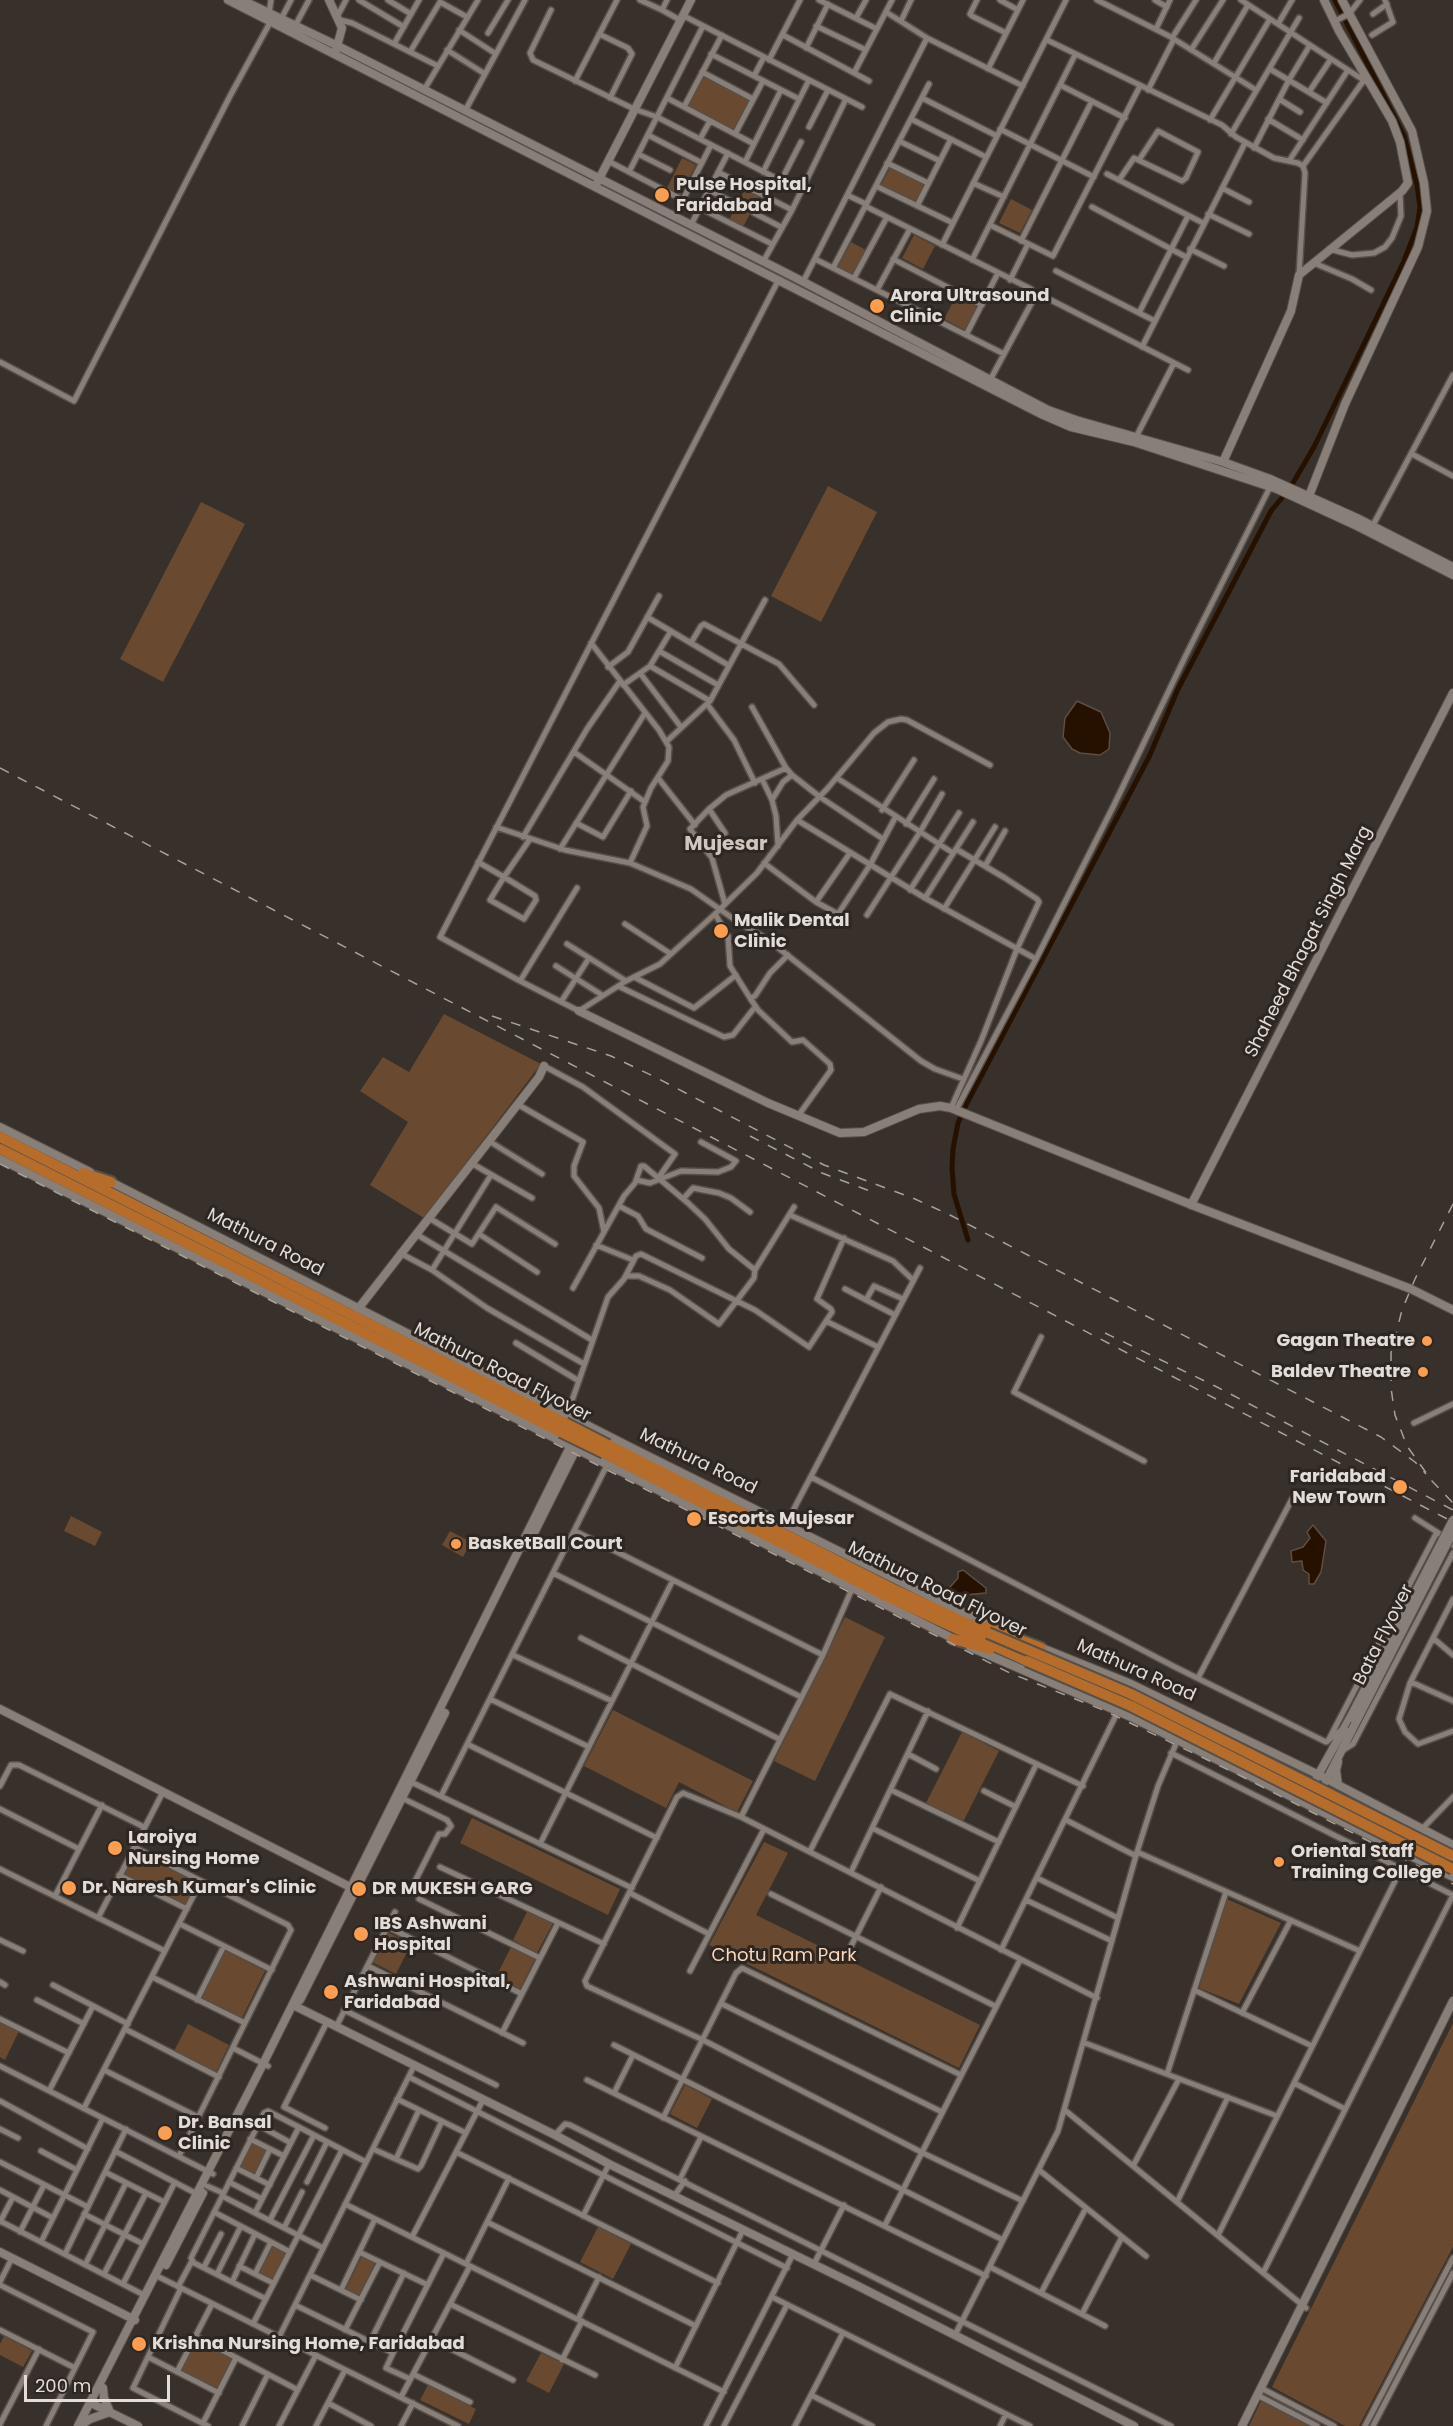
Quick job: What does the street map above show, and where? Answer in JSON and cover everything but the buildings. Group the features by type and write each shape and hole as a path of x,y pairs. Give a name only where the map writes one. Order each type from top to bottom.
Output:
{"highway":[{"path":"0,1137 57,1166 111,1182"},
{"name":"Mathura Road Flyover","path":"0,1149 960,1620 1131,1694 1453,1856"},
{"name":"Mathura Road Flyover","path":"57,1166 823,1564"},
{"path":"823,1564 880,1601"},
{"path":"823,1564 1011,1654"},
{"path":"960,1620 981,1625 1041,1648"},
{"path":"953,1639 1011,1654"},
{"name":"Mathura Road Flyover","path":"1011,1654 1131,1706 1453,1869"}],"street":[{"path":"228,0 295,26 338,46 598,183 691,225 763,262 778,274 803,282 989,382 1041,414 1071,427 1136,439 1223,462 1276,487"},
{"path":"243,0 334,54 598,183 989,382"},
{"path":"271,0 274,18"},
{"path":"0,362 74,401 235,86 274,18 291,0"},
{"path":"295,26 309,0"},
{"path":"329,0 339,17 342,28 334,54"},
{"path":"339,17 346,0"},
{"path":"359,0 404,27"},
{"path":"388,0 411,14"},
{"path":"394,44 419,0"},
{"path":"450,8 454,0"},
{"path":"424,90 478,0"},
{"path":"488,33 508,0"},
{"path":"465,111 525,0"},
{"path":"575,81 617,0"},
{"path":"662,10 667,0"},
{"path":"598,183 691,0"},
{"path":"754,76 783,35 800,0"},
{"path":"819,0 877,29"},
{"path":"856,18 866,0"},
{"path":"854,73 892,0"},
{"path":"901,21 911,0"},
{"path":"977,0 970,14 1006,33"},
{"path":"1000,0 1018,10"},
{"path":"988,69 1023,0"},
{"path":"942,245 1066,0"},
{"path":"1096,0 1156,29 1256,90"},
{"path":"1155,0 1167,7"},
{"path":"1156,29 1170,0"},
{"path":"1148,90 1173,39 1196,0"},
{"path":"1191,50 1223,0"},
{"path":"1241,0 1371,86"},
{"path":"1278,24 1292,0"},
{"path":"1309,496 1345,404 1419,247 1427,211 1424,183 1412,131 1342,17 1324,0"},
{"path":"1299,275 1312,262 1400,193 1408,183 1400,142 1392,121 1371,86 1342,17 1342,0"},
{"path":"1342,17 1360,0"},
{"path":"410,52 438,1 467,17"},
{"path":"644,1 704,26 862,107"},
{"path":"1372,35 1393,22 1386,2 1373,14"},
{"path":"806,48 828,4"},
{"path":"1214,63 1248,4"},
{"path":"552,10 530,57 610,98 657,117 801,191"},
{"path":"886,12 927,38 1023,86"},
{"path":"339,17 438,66"},
{"path":"1231,134 1299,18"},
{"path":"1210,120 1270,19"},
{"path":"629,172 704,26"},
{"path":"816,26 866,50"},
{"path":"459,30 496,54"},
{"path":"599,34 628,48 632,54 610,98"},
{"path":"684,107 722,35"},
{"path":"783,35 869,81"},
{"path":"803,282 927,38"},
{"path":"1047,40 1222,125 1231,134 1254,148 1281,161 1289,161 1302,166 1305,173 1299,275 1292,311 1223,462"},
{"path":"1254,148 1278,99 1310,45"},
{"path":"447,50 485,74"},
{"path":"711,54 799,99"},
{"path":"972,260 1075,55"},
{"path":"1309,92 1331,59"},
{"path":"1270,69 1327,103"},
{"path":"1289,161 1348,70"},
{"path":"702,72 753,99"},
{"path":"764,172 808,80"},
{"path":"1302,166 1364,80"},
{"path":"735,134 763,81"},
{"path":"832,268 929,84"},
{"path":"1060,85 1125,118"},
{"path":"990,225 1053,256 1140,86"},
{"path":"745,162 781,90"},
{"path":"809,127 828,90"},
{"path":"667,98 754,144"},
{"path":"922,98 997,136"},
{"path":"763,262 792,210 846,99"},
{"path":"1278,99 1300,112"},
{"path":"1021,241 1092,101"},
{"path":"911,119 986,157"},
{"path":"1268,119 1303,140"},
{"path":"700,139 710,121"},
{"path":"1000,129 1094,177"},
{"path":"1119,180 1131,159 1139,160 1182,181 1186,178 1198,152 1158,131 1139,160"},
{"path":"648,135 702,163"},
{"path":"917,206 951,139"},
{"path":"899,141 940,161"},
{"path":"781,181 801,142"},
{"path":"1142,347 1245,143"},
{"path":"674,217 711,145"},
{"path":"691,225 728,153"},
{"path":"638,154 670,170"},
{"path":"608,161 683,200"},
{"path":"888,163 928,183"},
{"path":"718,172 792,210"},
{"path":"1107,174 1203,224"},
{"path":"973,183 1004,197"},
{"path":"876,186 953,223"},
{"path":"1222,188 1249,202"},
{"path":"709,190 736,204"},
{"path":"1329,249 1359,255 1374,253 1385,247 1392,238 1401,216 1400,193"},
{"path":"847,195 1031,289 1033,296 989,382"},
{"path":"1092,207 1186,257"},
{"path":"700,208 772,244"},
{"path":"754,213 781,227"},
{"path":"1208,214 1249,234"},
{"path":"1139,313 1188,216"},
{"path":"854,278 887,217"},
{"path":"877,290 910,229"},
{"path":"1010,280 1028,244"},
{"path":"1190,249 1224,266"},
{"path":"815,259 1004,354"},
{"path":"893,259 982,305"},
{"path":"1312,262 1371,290"},
{"path":"1056,271 1154,320"},
{"path":"966,335 998,273"},
{"path":"778,274 441,937 579,1011 798,1116 840,1133 851,1135 864,1132 919,1109 940,1106 955,1110 1411,1289 1453,1310"},
{"path":"1047,298 1188,370"},
{"path":"1136,439 1174,363"},
{"path":"1371,529 1453,375"},
{"path":"1136,439 1297,495 1453,567"},
{"path":"1412,454 1453,476"},
{"path":"955,1110 1036,959 1276,487"},
{"path":"1297,495 1309,496 1453,575"},
{"path":"608,667 628,652 659,596"},
{"path":"667,741 709,703 765,600"},
{"path":"647,617 728,665"},
{"path":"691,643 704,624 779,664 814,705"},
{"path":"478,862 504,877 536,897 524,919 519,919 490,901 504,877 527,838 574,752 621,683 650,666 671,631"},
{"path":"591,643 667,741 669,757 645,802 643,810 647,826 630,863"},
{"path":"659,651 718,685"},
{"path":"650,666 709,703 734,740 755,783"},
{"path":"640,673 681,727"},
{"name":"Shaheed Bhagat Singh Marg","path":"1191,1204 1453,693"},
{"path":"752,707 792,775 883,839"},
{"path":"560,849 645,713"},
{"path":"579,1011 626,981 657,967 717,912 764,863 796,820 837,778 881,727 901,719 914,723 990,765"},
{"path":"574,752 645,802"},
{"path":"882,810 914,760"},
{"path":"725,904 712,858 689,831 709,809 726,795 786,768"},
{"path":"772,800 783,782 792,775"},
{"path":"658,778 695,825"},
{"path":"837,778 895,818 939,844 975,860 1039,900 963,1079 955,1110"},
{"path":"762,779 772,800 777,821 778,846"},
{"path":"906,824 934,779"},
{"path":"576,823 603,837 631,791"},
{"path":"867,915 942,794"},
{"path":"709,809 725,832"},
{"path":"910,890 959,813"},
{"path":"764,863 816,902 839,914 870,865 895,818"},
{"path":"796,820 910,890 1036,959"},
{"path":"925,898 973,822"},
{"path":"496,827 560,849 630,863 691,889 717,912 768,939 921,1061 934,1069 963,1079"},
{"path":"944,909 995,827"},
{"path":"985,866 1005,831"},
{"path":"816,902 850,853"},
{"path":"520,981 578,888"},
{"path":"717,912 728,936 729,963 755,1007 792,1042 803,1040 830,1064 831,1070 798,1116"},
{"path":"626,924 671,954"},
{"path":"567,944 626,981"},
{"path":"750,998 755,996 770,974 788,955"},
{"path":"561,1002 589,958"},
{"path":"556,966 602,995"},
{"path":"634,977 694,1008 736,975"},
{"path":"618,986 724,1037 733,1035 755,1007"},
{"path":"358,1309 518,1104 544,1066 583,1087 674,1153 675,1157 661,1179"},
{"path":"518,1104 583,1141 574,1166 574,1176 599,1208 604,1232"},
{"name":"Mathura Road","path":"0,1127 957,1610 1041,1648 1131,1684 1319,1775 1453,1845"},
{"path":"489,1141 542,1174"},
{"path":"636,1180 650,1183 681,1171 722,1171 731,1167 736,1161 701,1142"},
{"path":"0,1159 981,1653 1178,1739 1453,1877"},
{"path":"471,1163 532,1198"},
{"path":"573,1288 642,1166 684,1198 705,1219 729,1249 755,1270"},
{"path":"432,1270 491,1175"},
{"path":"684,1198 693,1188 719,1193 750,1212"},
{"path":"619,1206 638,1216 646,1229 702,1258"},
{"path":"429,1218 472,1244 495,1207 555,1244"},
{"path":"626,1276 639,1276 670,1290 719,1324 754,1278 755,1270 794,1207"},
{"path":"790,1215 895,1262 913,1280"},
{"path":"416,1234 592,1340"},
{"path":"479,1234 537,1272"},
{"path":"567,1415 608,1297 626,1276 636,1256 641,1254 755,1310 809,1347 831,1309 817,1300 844,1238"},
{"path":"596,1245 633,1260"},
{"path":"400,1253 432,1270 487,1308 584,1364"},
{"path":"786,1524 920,1268"},
{"path":"866,1300 874,1286 903,1299"},
{"path":"845,1289 895,1315"},
{"path":"826,1321 878,1347"},
{"path":"1041,1337 1014,1392 1144,1461"},
{"path":"516,1343 579,1381"},
{"path":"1414,1423 1453,1404"},
{"path":"82,2425 103,2388 144,2295 197,2194 211,2173 266,2065 585,1424"},
{"path":"441,1796 608,1465"},
{"path":"811,1477 1198,1678 1327,1742"},
{"path":"1198,1678 1292,1499"},
{"path":"1415,1518 1453,1545"},
{"name":"Bata Flyover","path":"1313,1807 1340,1752 1350,1718 1453,1520"},
{"path":"575,1531 823,1655"},
{"path":"1327,1742 1437,1532"},
{"name":"Bata Flyover","path":"1348,1729 1453,1532"},
{"path":"1338,1785 1336,1770 1340,1752 1353,1744 1453,1553"},
{"path":"553,1574 801,1697"},
{"path":"540,1844 673,1580"},
{"path":"741,1817 823,1655 852,1589"},
{"path":"1453,1599 1411,1682 1399,1714 1400,1722 1406,1732 1418,1744 1453,1731"},
{"path":"581,1638 779,1739"},
{"path":"1433,1638 1453,1655"},
{"path":"513,1655 612,1701"},
{"path":"1411,1682 1453,1701"},
{"path":"810,1851 888,1696 892,1694 1083,1786"},
{"path":"490,1699 589,1747"},
{"path":"0,1709 353,1888"},
{"path":"851,1872 928,1711"},
{"path":"1000,1950 1083,1786 1118,1711"},
{"path":"1327,1742 1348,1729"},
{"path":"1304,1802 1326,1761 1348,1729"},
{"path":"955,2336 1040,2170 1066,2111 1136,1854 1178,1739"},
{"path":"467,1744 657,1838"},
{"path":"908,1754 936,1769"},
{"path":"1171,1754 1453,1895 1263,2272"},
{"path":"1306,1769 1326,1761"},
{"path":"0,1786 12,1765 15,1764 144,1827"},
{"path":"1281,1791 1289,1789 1297,1779 1296,1764"},
{"path":"957,1928 1036,1765"},
{"path":"408,1780 631,1890 709,1934"},
{"path":"266,2065 297,2007 353,1888 402,1798 408,1780"},
{"path":"891,1790 999,1842"},
{"path":"984,1791 1016,1807"},
{"path":"98,1918 162,1792"},
{"path":"1338,1819 1333,1804 1337,1797 1350,1792"},
{"path":"1023,2201 922,2153 703,2040 587,1986 585,1982 677,1797 683,1793 741,1817 810,1851 1097,1998"},
{"path":"1422,1829 1453,1797"},
{"path":"402,1798 447,1820 451,1826 445,1834 440,1833 410,1891"},
{"path":"55,1896 102,1805"},
{"path":"0,1809 79,1849"},
{"path":"1066,1820 1136,1854 1360,1951"},
{"path":"872,1828 980,1881"},
{"path":"690,1971 764,1829"},
{"path":"134,1847 290,1927 290,1932 272,1970 179,2156"},
{"path":"440,1867 604,1944"},
{"path":"0,1869 165,1951"},
{"path":"1218,2235 1401,1869"},
{"path":"120,1875 187,1909"},
{"path":"1037,1878 1118,1918"},
{"path":"84,2108 201,1881"},
{"path":"846,1956 881,1887"},
{"path":"1167,2074 1226,1892"},
{"path":"771,1894 995,2006"},
{"path":"418,1899 540,1958"},
{"path":"1026,1900 1112,1941"},
{"path":"336,2027 395,1912"},
{"path":"1242,2013 1291,1920"},
{"path":"502,2033 558,1923"},
{"path":"180,1924 272,1970"},
{"path":"388,1927 522,1994"},
{"path":"0,1940 23,1951"},
{"path":"197,2000 224,1946"},
{"path":"885,2225 1020,1960"},
{"path":"368,1965 523,2043"},
{"path":"663,2118 738,1969 744,1969 961,2075"},
{"path":"152,1977 245,2023"},
{"path":"53,1984 126,2027 219,2077"},
{"path":"1194,1990 1312,2046"},
{"path":"38,2000 84,2024"},
{"path":"1304,2307 1453,2001"},
{"path":"722,2004 942,2112"},
{"path":"50,2091 93,2006"},
{"path":"297,2007 1134,2426"},
{"path":"344,2010 496,2085"},
{"path":"1244,2426 1453,2010"},
{"path":"0,2019 69,2053"},
{"path":"325,2128 284,2107 327,2022"},
{"path":"1085,2043 1277,2116"},
{"path":"614,2046 1003,2240"},
{"path":"233,2048 266,2065"},
{"path":"614,2093 633,2055"},
{"path":"0,2066 211,2173"},
{"path":"279,2337 414,2066"},
{"path":"104,2070 198,2117"},
{"path":"409,2077 787,2268"},
{"path":"1133,2166 1179,2079"},
{"path":"587,2080 986,2276"},
{"path":"1294,2083 1345,2109"},
{"path":"1177,2202 1228,2097"},
{"path":"398,2099 466,2133"},
{"path":"412,2237 483,2100"},
{"path":"0,2101 88,2149"},
{"path":"396,2159 419,2110"},
{"path":"236,2358 206,2425 133,2388 192,2261 192,2255 250,2139 267,2111 366,2162"},
{"path":"1066,2111 1304,2307"},
{"path":"41,2242 103,2118"},
{"path":"373,2149 416,2169 419,2168 442,2121"},
{"path":"555,2135 565,2124 570,2125 1172,2426"},
{"path":"258,2125 291,2143"},
{"path":"255,2213 299,2127"},
{"path":"0,2129 18,2138"},
{"path":"65,2254 126,2129"},
{"path":"270,2220 314,2135"},
{"path":"674,2196 701,2137"},
{"path":"250,2139 284,2156"},
{"path":"307,2182 327,2142"},
{"path":"256,2178 270,2149"},
{"path":"253,2324 342,2150"},
{"path":"40,2151 77,2170"},
{"path":"115,2151 197,2194"},
{"path":"456,2152 718,2283"},
{"path":"0,2162 88,2207"},
{"path":"583,2216 609,2164"},
{"path":"236,2168 270,2185"},
{"path":"1040,2170 1146,2256"},
{"path":"105,2172 164,2202"},
{"path":"82,2425 134,2320 207,2186 211,2173"},
{"path":"401,2397 450,2304 509,2178"},
{"path":"123,2284 175,2182"},
{"path":"229,2182 262,2199"},
{"path":"85,2265 126,2183"},
{"path":"20,2232 44,2185"},
{"path":"207,2186 323,2248"},
{"path":"0,2190 53,2218"},
{"path":"284,2228 302,2192"},
{"path":"104,2274 146,2193"},
{"path":"13,2197 0,2222 144,2295"},
{"path":"345,2204 724,2392"},
{"path":"814,2264 844,2205"},
{"path":"1041,2293 1086,2208"},
{"path":"214,2212 290,2252"},
{"path":"84,2214 143,2244"},
{"path":"341,2290 375,2219"},
{"path":"487,2222 696,2326"},
{"path":"217,2274 241,2226"},
{"path":"675,2368 743,2230"},
{"path":"204,2267 221,2234"},
{"path":"232,2282 255,2234"},
{"path":"1082,2314 1122,2237"},
{"path":"255,2274 271,2242"},
{"path":"0,2252 134,2320"},
{"path":"359,2252 428,2284"},
{"path":"444,2253 386,2368 470,2402"},
{"path":"706,2426 793,2254"},
{"path":"12,2258 0,2284 93,2332 46,2426"},
{"path":"1365,2426 1453,2258"},
{"path":"192,2261 266,2299"},
{"path":"345,2330 380,2262"},
{"path":"239,2266 273,2283"},
{"path":"990,2267 1105,2326"},
{"path":"1373,2426 1453,2272"},
{"path":"370,2342 404,2273"},
{"path":"310,2275 361,2300"},
{"path":"159,2277 458,2426"},
{"path":"562,2360 599,2277"},
{"path":"772,2297 1030,2426"},
{"path":"177,2372 212,2304"},
{"path":"450,2304 595,2375"},
{"path":"295,2305 393,2353"},
{"path":"724,2426 787,2305"},
{"path":"1,2332 75,2367"},
{"path":"795,2426 843,2333"},
{"path":"195,2336 298,2390"},
{"path":"431,2339 513,2380"},
{"path":"0,2424 39,2349"},
{"path":"280,2426 316,2355"},
{"path":"148,2357 219,2393"},
{"path":"316,2426 345,2370"},
{"path":"242,2426 268,2374"},
{"path":"103,2388 104,2398 110,2412"},
{"path":"1261,2393 1317,2426"},
{"path":"1261,2393 1334,2426"},
{"path":"811,2395 872,2426"},
{"path":"328,2403 358,2423 371,2426"},
{"path":"400,2426 413,2403"},
{"path":"94,2405 138,2426"},
{"path":"82,2425 90,2419 110,2412"},
{"path":"1000,2426 1006,2414"}],"green space":[{"path":"704,75 750,100 734,131 687,106"},
{"path":"682,158 696,165 680,195 667,188"},
{"path":"890,168 924,185 915,202 881,185"},
{"path":"745,189 759,197 743,227 729,220"},
{"path":"1011,199 1032,210 1020,233 999,223"},
{"path":"914,235 935,246 923,269 902,258"},
{"path":"851,242 866,250 852,275 837,267"},
{"path":"956,296 977,306 965,330 944,319"},
{"path":"828,486 877,512 821,622 771,596"},
{"path":"201,502 245,524 163,682 120,659"},
{"path":"444,1014 541,1064 424,1218 370,1185 408,1122 360,1091 383,1057 409,1072"},
{"path":"71,1516 102,1532 95,1546 64,1531"},
{"name":"BasketBall Court","path":"450,1531 471,1542 463,1557 442,1545"},
{"path":"845,1617 885,1637 815,1781 774,1761"},
{"path":"613,1710 753,1781 737,1812 679,1782 666,1808 584,1766"},
{"path":"962,1732 999,1751 963,1822 926,1803"},
{"path":"472,1818 620,1889 608,1915 460,1843"},
{"name":"Chotu Ram Park","path":"764,1842 788,1853 756,1915 980,2025 959,2068 709,1945"},
{"path":"136,1851 197,1883 185,1906 124,1874"},
{"path":"1227,1899 1281,1923 1239,2004 1199,1988"},
{"path":"528,1910 553,1923 537,1953 513,1940"},
{"path":"387,1932 411,1944 396,1974 372,1962"},
{"path":"511,1947 535,1959 520,1989 496,1977"},
{"path":"224,1950 265,1971 242,2018 201,1997"},
{"path":"0,2022 19,2031 5,2060 0,2057"},
{"path":"1453,2023 1453,2247 1359,2426 1345,2426 1272,2387"},
{"path":"188,2024 229,2045 216,2072 174,2051"},
{"path":"685,2085 712,2099 697,2128 670,2114"},
{"path":"253,2143 268,2150 255,2175 240,2168"},
{"path":"598,2227 631,2244 613,2279 580,2262"},
{"path":"273,2246 286,2253 272,2281 258,2274"},
{"path":"362,2256 375,2263 359,2295 346,2289"},
{"path":"4,2336 32,2351 23,2367 0,2355 0,2344"},
{"path":"195,2340 232,2359 217,2388 181,2370"},
{"path":"541,2353 564,2364 549,2393 526,2381"},
{"path":"428,2385 476,2409 469,2424 420,2400"},
{"path":"1261,2401 1309,2426 1249,2426"}],"shaded area":[{"path":"1077,701 1101,712 1110,733 1109,749 1100,755 1080,753 1072,749 1063,737 1065,718"},
{"path":"1313,1525 1326,1541 1321,1572 1314,1584 1309,1584 1309,1574 1303,1570 1302,1561 1292,1562 1291,1551 1303,1547 1310,1538 1307,1532"},
{"path":"963,1570 986,1588 986,1593 964,1595 952,1591 950,1587 958,1578 958,1572"}],"waterway":[{"path":"968,1240 954,1194 953,1149 958,1123 1149,757 1178,689 1271,511 1290,488 1314,447 1404,261 1417,227 1420,207 1417,185 1404,136 1335,0"}],"railway":[{"path":"0,768 1453,1522"},
{"path":"492,1016 611,1056 824,1165 915,1199 950,1215 1381,1437 1415,1462 1426,1474"},
{"path":"750,1136 822,1173 870,1191"},
{"path":"0,1164 1010,1673 1103,1710 1237,1774 1453,1884"},
{"path":"1453,1204 1402,1310 1391,1353 1391,1388 1395,1415 1407,1446 1432,1481 1453,1503"},
{"path":"1105,1333 1215,1386 1453,1510"}],"place":[{"name":"Pulse Hospital, Faridabad","path":"662,195"},
{"name":"Arora Ultrasound Clinic","path":"877,306"},
{"name":"Malik Dental Clinic","path":"721,931"},
{"name":"Gagan Theatre","path":"1427,1341"},
{"name":"Baldev Theatre","path":"1423,1372"},
{"name":"Faridabad New Town","path":"1400,1487"},
{"name":"Escorts Mujesar","path":"694,1519"},
{"name":"BasketBall Court","path":"456,1544"},
{"name":"Laroiya Nursing Home","path":"115,1848"},
{"name":"Oriental Staff Training College","path":"1279,1862"},
{"name":"Dr. Naresh Kumar's Clinic","path":"69,1888"},
{"name":"DR MUKESH GARG","path":"359,1889"},
{"name":"IBS Ashwani Hospital","path":"361,1934"},
{"name":"Ashwani Hospital, Faridabad","path":"331,1992"},
{"name":"Dr. Bansal Clinic","path":"165,2133"},
{"name":"Krishna Nursing Home, Faridabad","path":"139,2344"}],"district":[{"name":"Mujesar","path":"726,845"}]}
